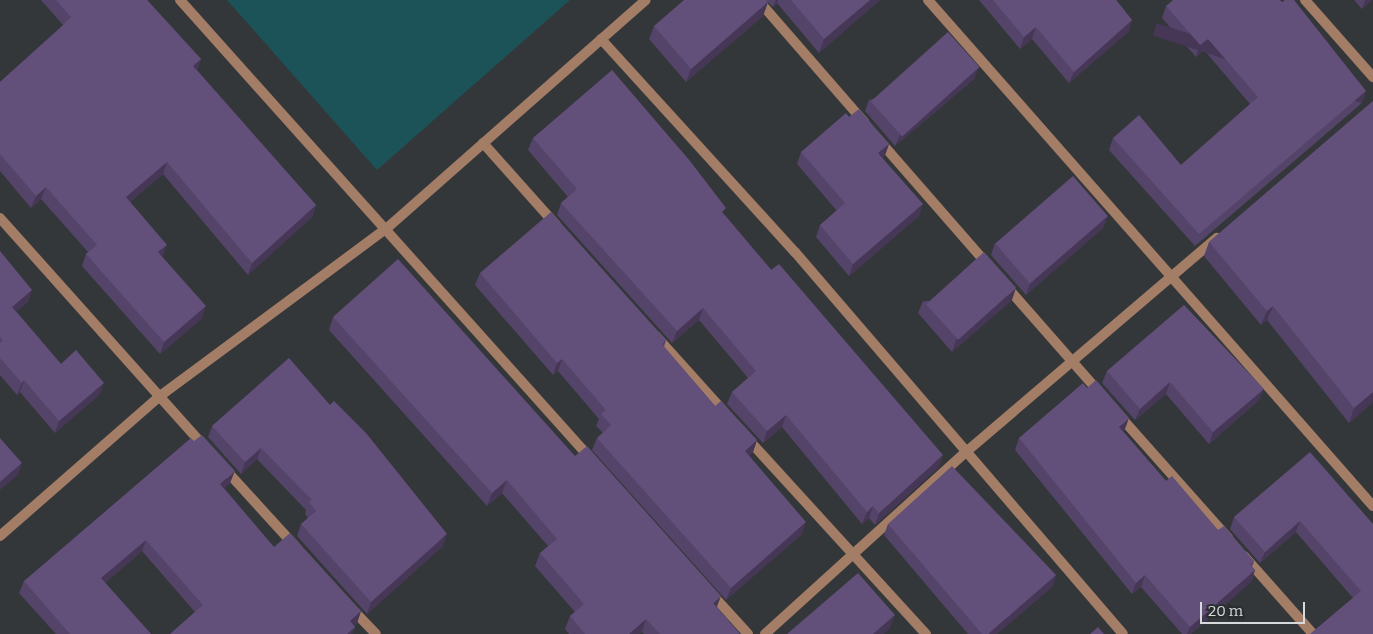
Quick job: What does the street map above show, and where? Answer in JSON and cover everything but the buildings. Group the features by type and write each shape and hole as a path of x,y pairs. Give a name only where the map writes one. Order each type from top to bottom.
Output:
{"street":[{"path":"180,0 596,465"},
{"path":"0,536 160,396 386,229 646,0"},
{"path":"758,0 1072,362 1313,634"},
{"path":"928,0 1173,276 1373,506"},
{"path":"1305,0 1373,77"},
{"path":"601,39 795,252 1122,634"},
{"path":"483,143 562,231"},
{"path":"0,218 303,556"},
{"path":"765,634 966,452 1225,231"},
{"path":"648,327 926,634"},
{"path":"702,582 748,634"},
{"path":"342,599 376,634"}],"water":[{"path":"227,0 570,0 377,170"}]}
